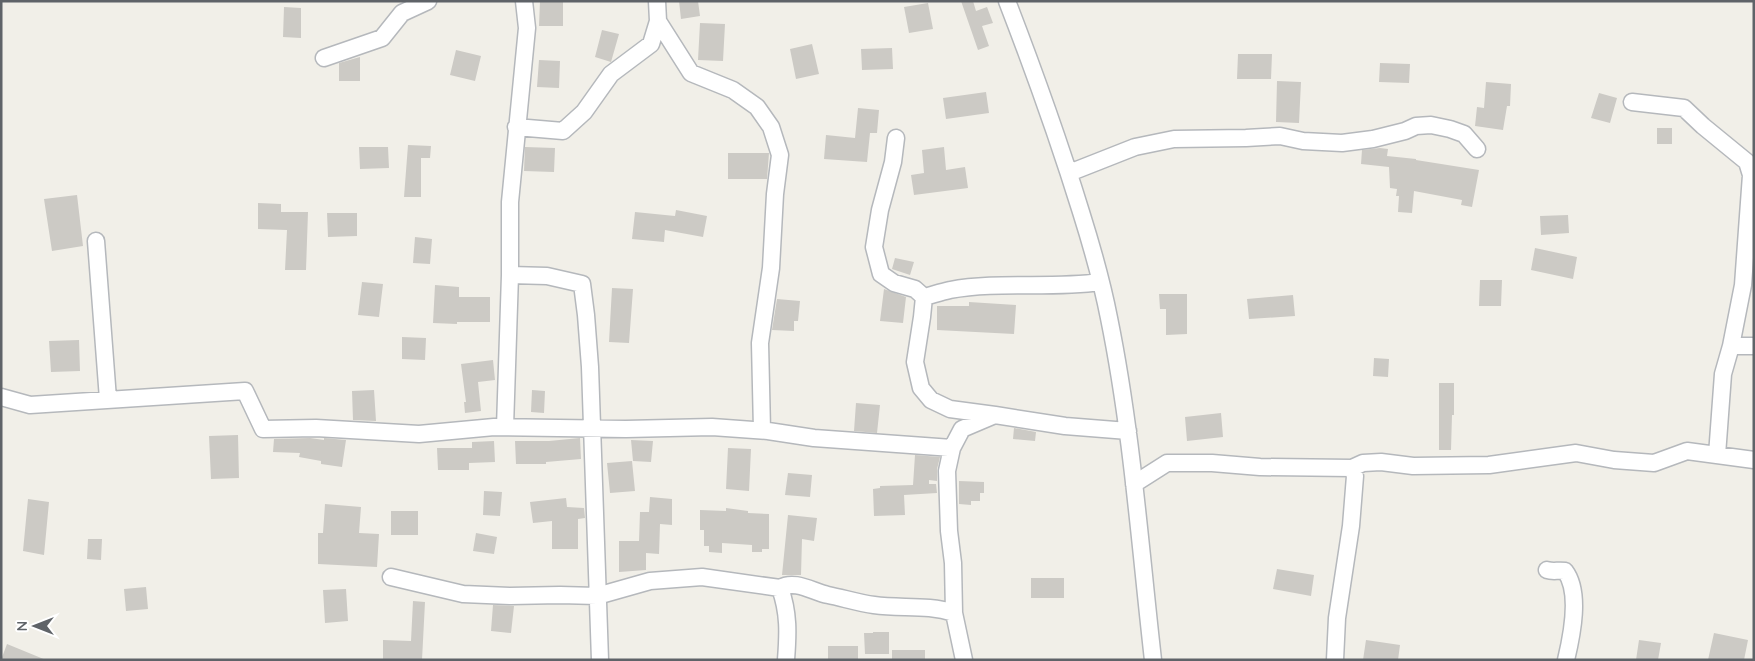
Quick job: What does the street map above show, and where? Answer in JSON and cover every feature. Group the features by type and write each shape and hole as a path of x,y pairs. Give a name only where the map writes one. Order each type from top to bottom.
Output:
{"street":[{"path":"324,58 382,38 402,13 428,1"},
{"path":"505,427 510,275 510,202 527,28 524,1"},
{"path":"516,127 563,131 584,112 611,74 651,44 658,21 657,1"},
{"path":"1007,1 1036,76 1069,173 1111,326 1128,431 1152,660"},
{"path":"658,21 692,72 733,90 757,107 771,127 780,154 775,194 771,268 760,343 762,430"},
{"path":"1632,102 1684,108 1746,162 1751,175 1743,285 1731,346 1723,374 1716,455"},
{"path":"1069,173 1135,147 1174,139 1280,136 1303,141 1342,143 1373,139 1405,131 1416,126 1431,125 1464,134 1476,149"},
{"path":"896,138 893,162 880,210 874,247 881,274 894,283 915,289 924,297"},
{"path":"96,241 108,399"},
{"path":"510,275 547,276 582,284 586,315 600,660"},
{"path":"924,297 950,290 985,287 1076,285 1100,282"},
{"path":"924,297 915,362 921,388 931,400 950,409 1065,426 1128,431"},
{"path":"1731,346 1754,346"},
{"path":"1,397 30,405 245,391 263,429 316,428 420,434 505,427 712,427 762,430 814,438 952,448"},
{"path":"964,660 954,613 947,472 952,448 962,429 995,415"},
{"path":"1134,484 1167,463 1352,468 1363,463 1381,462 1413,466 1489,465 1576,453 1614,460 1654,462 1686,451 1754,460"},
{"path":"1335,660 1337,618 1351,526 1354,476 1352,468"},
{"path":"1547,570 1565,571 1570,578 1574,612 1572,634 1566,660"},
{"path":"391,577 463,594 597,596 650,581 702,577 780,588 791,585 808,587 825,594 874,605 927,606 954,613"},
{"path":"780,588 785,601 788,628 786,660"}],"building":[{"path":"540,1 563,1 563,26 539,26"},
{"path":"679,1 698,1 700,16 681,19"},
{"path":"961,1 973,1 976,11 987,7 993,23 982,26 989,46 978,50"},
{"path":"928,3 933,29 909,33 904,7"},
{"path":"284,7 301,8 301,38 283,37"},
{"path":"700,23 725,24 723,61 698,60"},
{"path":"602,30 619,34 611,62 595,57"},
{"path":"812,44 819,74 796,79 790,49"},
{"path":"892,48 893,69 862,70 861,49"},
{"path":"456,50 481,56 475,81 450,75"},
{"path":"1238,54 1272,54 1271,79 1237,79"},
{"path":"360,57 360,81 339,81 339,63"},
{"path":"539,60 560,61 559,88 537,87"},
{"path":"1380,63 1410,64 1409,83 1379,82"},
{"path":"1277,81 1301,82 1299,123 1276,122"},
{"path":"1486,82 1511,84 1510,106 1507,106 1503,130 1475,126 1477,107 1484,108"},
{"path":"986,92 989,113 946,119 943,98"},
{"path":"1599,93 1617,98 1610,123 1591,118"},
{"path":"858,108 879,110 877,133 870,133 867,162 824,159 826,135 855,138"},
{"path":"1657,128 1672,128 1672,144 1657,144"},
{"path":"408,145 431,146 430,158 421,158 421,197 404,197"},
{"path":"359,147 388,147 389,168 360,169"},
{"path":"525,147 555,148 554,172 524,171"},
{"path":"944,147 946,170 965,167 968,188 914,195 911,175 924,173 922,150"},
{"path":"1388,149 1387,156 1479,170 1472,207 1461,205 1462,200 1414,191 1412,213 1398,212 1399,196 1396,196 1397,189 1390,188 1389,167 1361,164 1362,150"},
{"path":"728,153 769,153 767,179 728,179"},
{"path":"77,195 83,246 52,251 44,199"},
{"path":"258,203 281,204 281,212 308,212 306,270 285,270 287,230 258,229"},
{"path":"676,210 707,216 703,237 665,230 664,242 632,239 635,212 675,216"},
{"path":"327,213 357,213 357,236 328,237"},
{"path":"1568,215 1569,233 1541,235 1540,216"},
{"path":"415,237 432,239 430,264 413,263"},
{"path":"1535,248 1577,257 1573,279 1531,270"},
{"path":"895,258 914,262 910,275 892,269"},
{"path":"1480,280 1502,280 1501,306 1479,306"},
{"path":"362,282 383,284 379,317 358,315"},
{"path":"435,285 459,287 459,297 490,297 490,322 433,323"},
{"path":"612,288 633,289 629,343 609,342"},
{"path":"884,289 906,297 903,323 880,321"},
{"path":"1159,294 1187,294 1187,334 1166,335 1166,309 1160,309"},
{"path":"1293,295 1295,316 1249,319 1247,299"},
{"path":"777,299 800,301 798,321 794,321 794,331 772,330"},
{"path":"969,302 1016,305 1014,334 937,330 937,306 969,306"},
{"path":"402,337 426,338 425,360 402,359"},
{"path":"79,340 80,371 51,372 49,341"},
{"path":"1374,358 1389,359 1388,377 1373,376"},
{"path":"493,360 495,380 478,382 481,411 465,413 464,402 466,402 461,364"},
{"path":"1439,383 1454,383 1451,450 1439,450"},
{"path":"374,390 376,421 353,420 352,391"},
{"path":"532,390 545,391 544,413 531,412"},
{"path":"856,403 880,405 877,433 854,431"},
{"path":"1221,413 1223,437 1187,441 1185,417"},
{"path":"1014,428 1036,432 1035,441 1013,439"},
{"path":"238,435 239,478 211,479 209,436"},
{"path":"580,438 581,459 546,462 546,464 516,464 515,441 549,441"},
{"path":"274,439 346,440 342,467 321,464 321,461 299,457 300,453 273,452"},
{"path":"631,440 653,441 651,462 633,461"},
{"path":"494,441 495,462 469,463 469,470 438,470 437,448 472,448 472,442"},
{"path":"728,448 751,449 749,491 726,489"},
{"path":"915,455 940,457 937,481 929,480 929,484 936,484 937,493 904,495 905,515 874,516 873,489 880,488 880,486 913,485"},
{"path":"632,461 635,491 610,493 607,463"},
{"path":"788,473 812,475 810,497 785,495"},
{"path":"959,481 984,482 984,493 980,493 980,501 971,501 971,505 959,504"},
{"path":"484,491 502,492 500,516 483,515"},
{"path":"650,497 672,499 672,525 660,524 659,554 646,553 646,570 619,572 619,541 639,541 640,512 649,512"},
{"path":"566,498 567,507 584,508 585,518 578,519 578,549 552,549 552,521 533,523 530,502"},
{"path":"28,499 49,502 44,555 23,551"},
{"path":"325,504 361,507 359,533 379,534 377,567 318,564 318,533 323,533"},
{"path":"726,508 748,511 748,513 769,514 769,549 762,549 762,552 752,552 752,545 722,543 722,553 709,552 709,546 704,546 704,530 700,530 700,510 726,511"},
{"path":"391,511 418,511 418,535 391,535"},
{"path":"788,515 817,518 814,541 802,539 801,575 782,575"},
{"path":"476,533 497,537 494,554 473,551"},
{"path":"88,539 102,539 101,560 87,559"},
{"path":"1277,569 1314,575 1311,596 1273,589"},
{"path":"1031,578 1064,578 1064,598 1031,598"},
{"path":"146,587 148,609 126,611 124,589"},
{"path":"346,589 348,621 325,623 323,590"},
{"path":"413,601 425,602 422,660 383,660 383,640 411,641"},
{"path":"493,605 514,606 511,633 491,631"},
{"path":"889,632 889,654 865,654 864,633"},
{"path":"1714,633 1748,640 1744,660 1708,660"},
{"path":"1366,640 1400,645 1398,660 1363,660"},
{"path":"1639,640 1661,643 1658,660 1636,660"},
{"path":"7,644 46,660 1,660"},
{"path":"828,646 858,646 858,660 828,660"},
{"path":"892,650 925,650 925,660 892,660"}]}
